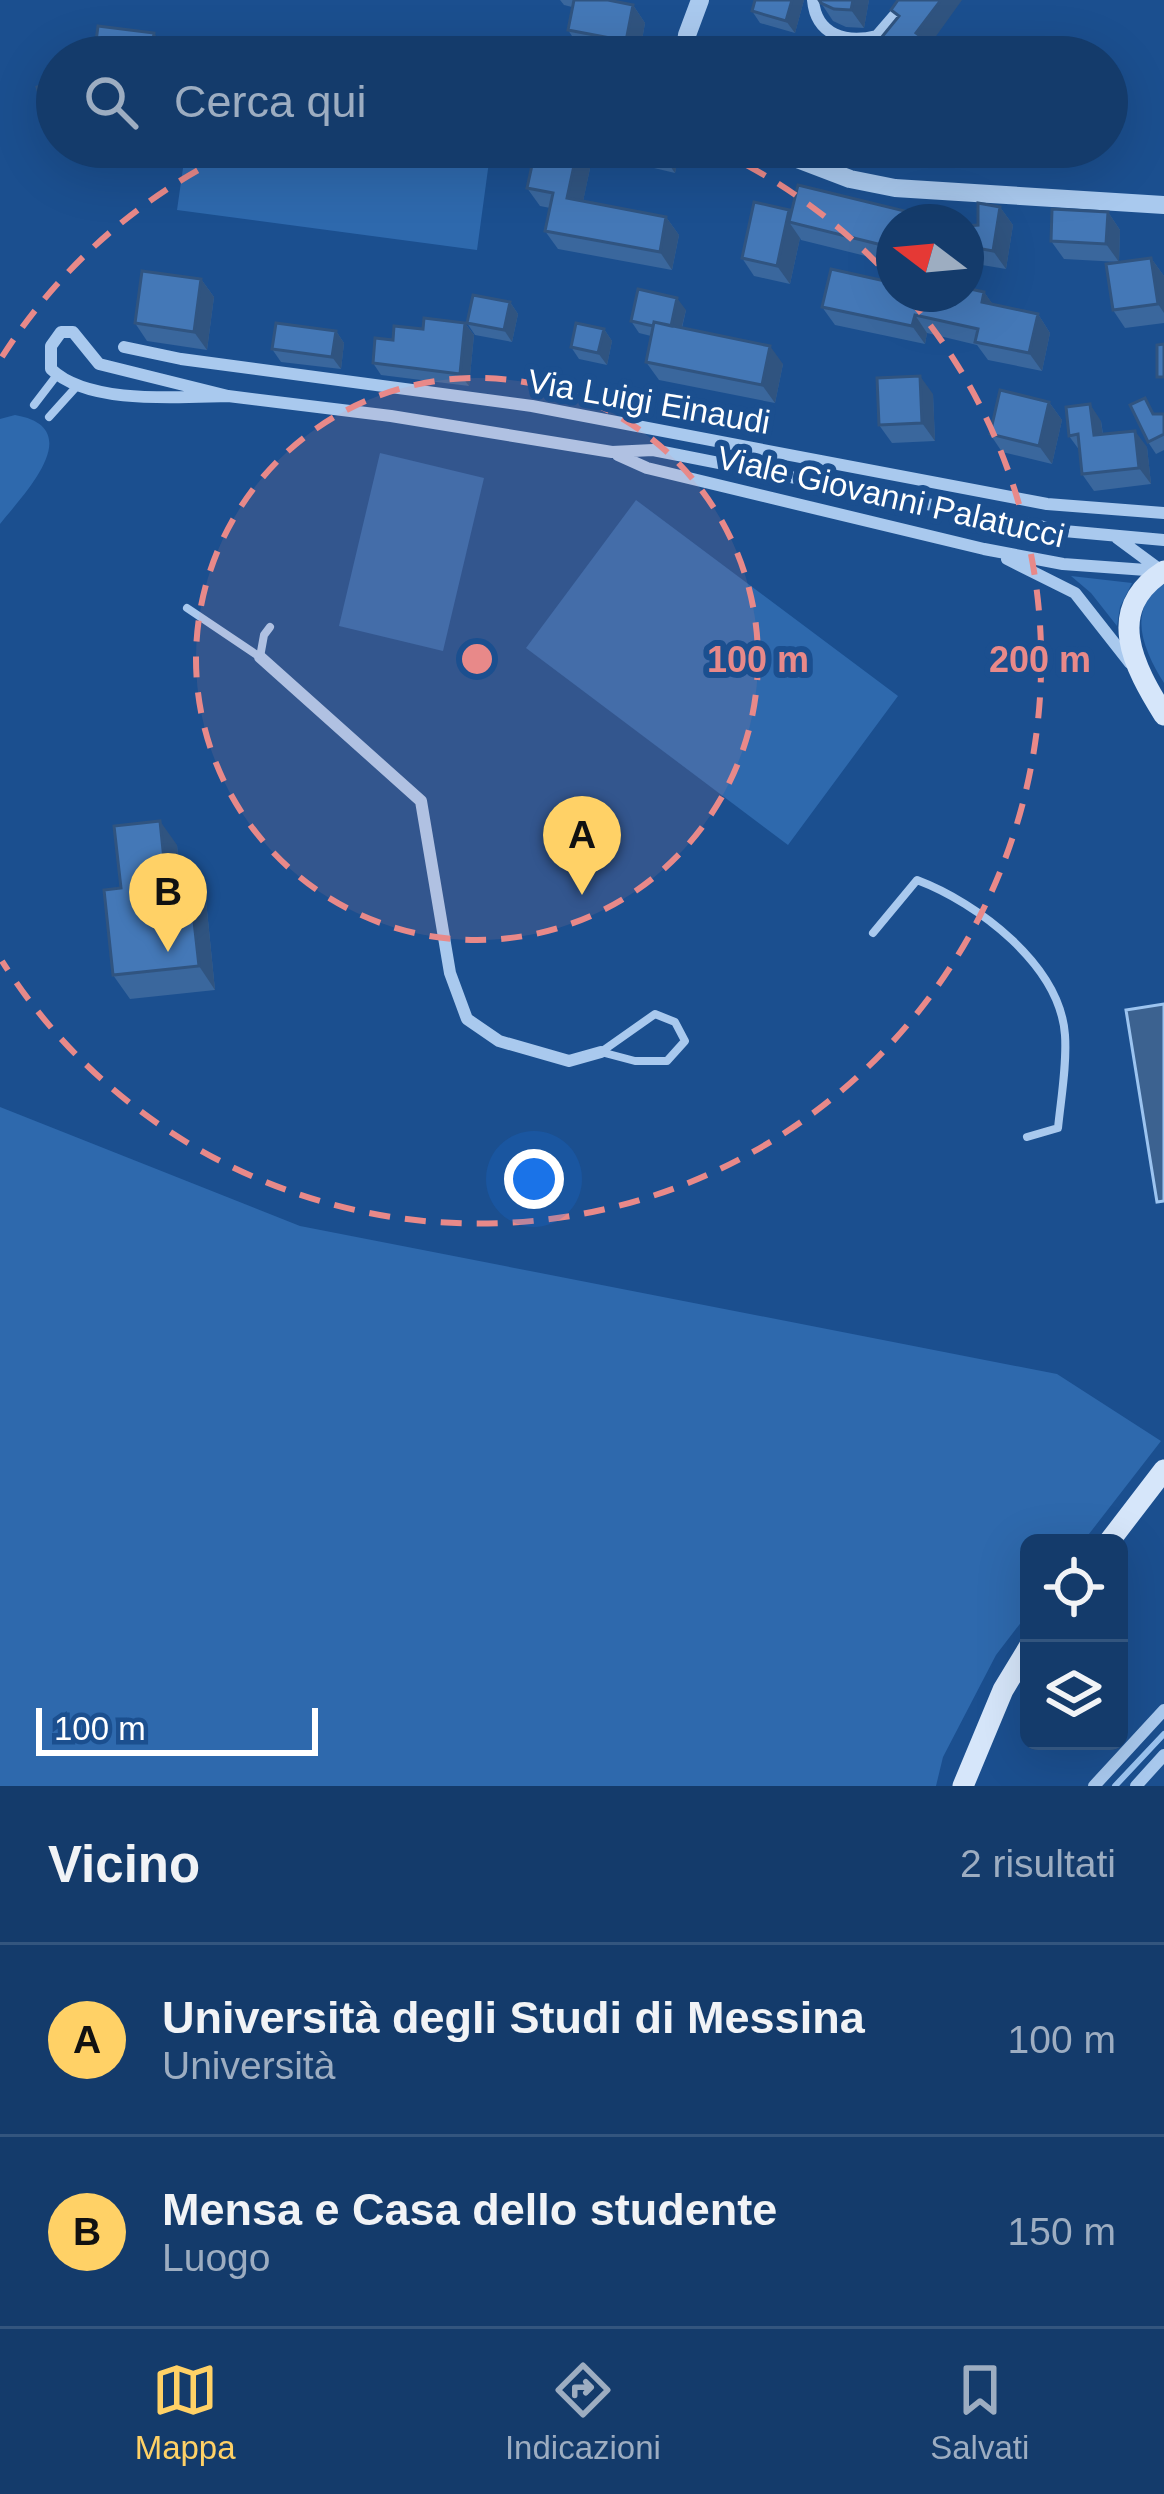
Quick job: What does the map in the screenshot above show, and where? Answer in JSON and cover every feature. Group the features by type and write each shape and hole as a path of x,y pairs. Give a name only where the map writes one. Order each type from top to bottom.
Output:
{"main road":[{"path":"1164,572 1141,589 1131,610 1129,632 1137,673 1164,715"},
{"path":"1115,1534 1164,1470"},
{"path":"963,1786 991,1714 1020,1663"}],"street":[{"path":"688,36 700,0"},
{"path":"813,0 820,25 839,36"},
{"path":"877,36 908,0"},
{"path":"821,168 896,188 1164,205"},
{"path":"61,332 74,332 99,364 228,396 145,396 77,386 51,369 51,346 61,332"},
{"name":"Via Luigi Einaudi","path":"124,347 532,406 1047,504 1164,512"},
{"name":"Viale Giovanni Palatucci","path":"228,396 414,419 612,452 653,450 1064,531 1164,540"},
{"name":"Viale Giovanni Palatucci","path":"612,452 647,468 985,549 1063,564 1164,572"},
{"path":"1114,536 1164,572"},
{"path":"985,549 1075,593 1137,673"},
{"path":"260,657 421,801 450,973 467,1019 499,1041 569,1061 601,1052"},
{"path":"1094,1786 1164,1710"},
{"path":"1136,1786 1164,1755"}],"lane":[{"path":"34,405 58,375"},
{"path":"49,417 77,386"},
{"path":"187,608 260,657 270,627"},
{"path":"873,933 917,880 938,888 1013,940 1053,987 1065,1033 1058,1128 1027,1137"},
{"path":"655,1014 675,1022 685,1041 668,1061 601,1052 655,1014"}],"shaded area":[{"path":"183,168 488,168 477,250 177,210"},
{"path":"15,415 37,422 47,434 49,448 34,481 0,524 0,419"},
{"path":"380,453 484,478 443,651 339,626"},
{"path":"636,500 898,696 788,845 526,648"},
{"path":"1071,576 1132,583 1117,626 1091,593"},
{"path":"1164,584 1164,683 1145,644 1142,618 1152,594"},
{"path":"1164,1004 1164,1201 1157,1202 1126,1010"},
{"path":"0,1107 300,1226 1057,1374 1161,1441 1089,1534 1020,1534 1020,1624 996,1655 943,1757 936,1786 0,1786"}],"building":[{"path":"574,0 633,5 627,36 568,30"},
{"path":"755,0 792,0 786,21 752,11"},
{"path":"819,0 853,0 851,10 834,9"},
{"path":"898,0 941,0 916,33 920,36 883,36 899,16 891,10"},
{"path":"98,26 154,33 154,36 97,36"},
{"path":"531,168 573,168 567,198 666,217 660,252 545,231 553,193 527,188"},
{"path":"798,185 876,204 876,244 789,222"},
{"path":"754,202 789,210 777,266 742,258"},
{"path":"984,204 1000,207 993,251 984,249"},
{"path":"1052,209 1108,212 1106,244 1051,241"},
{"path":"1151,258 1158,304 1113,310 1106,264"},
{"path":"831,269 876,279 876,312 984,312 984,302 1038,314 1029,353 975,342 978,329 915,315 912,326 822,307"},
{"path":"142,271 201,279 194,332 135,323"},
{"path":"638,289 677,298 671,326 631,321"},
{"path":"473,295 510,302 504,330 467,323"},
{"path":"424,318 465,323 460,374 373,363 375,338 393,340 394,326 423,329"},
{"path":"654,322 770,346 762,385 646,362"},
{"path":"276,323 336,331 332,357 272,349"},
{"path":"576,323 604,329 598,353 571,347"},
{"path":"1164,344 1164,377 1157,377 1157,345"},
{"path":"920,376 922,423 879,425 877,378"},
{"path":"1000,390 1049,402 1039,446 990,434"},
{"path":"1145,398 1153,414 1164,414 1164,434 1148,442 1130,405"},
{"path":"1090,404 1094,435 1135,431 1139,468 1082,474 1078,434 1069,436 1066,407"},
{"path":"160,821 166,879 189,876 199,966 113,975 104,890 121,888 114,826"}],"waterway":[{"path":"1115,1786 1164,1734"}],"place":[{"name":"Università degli Studi di Messina","path":"582,895"},
{"name":"Mensa e Casa dello studente","path":"168,952"}]}
